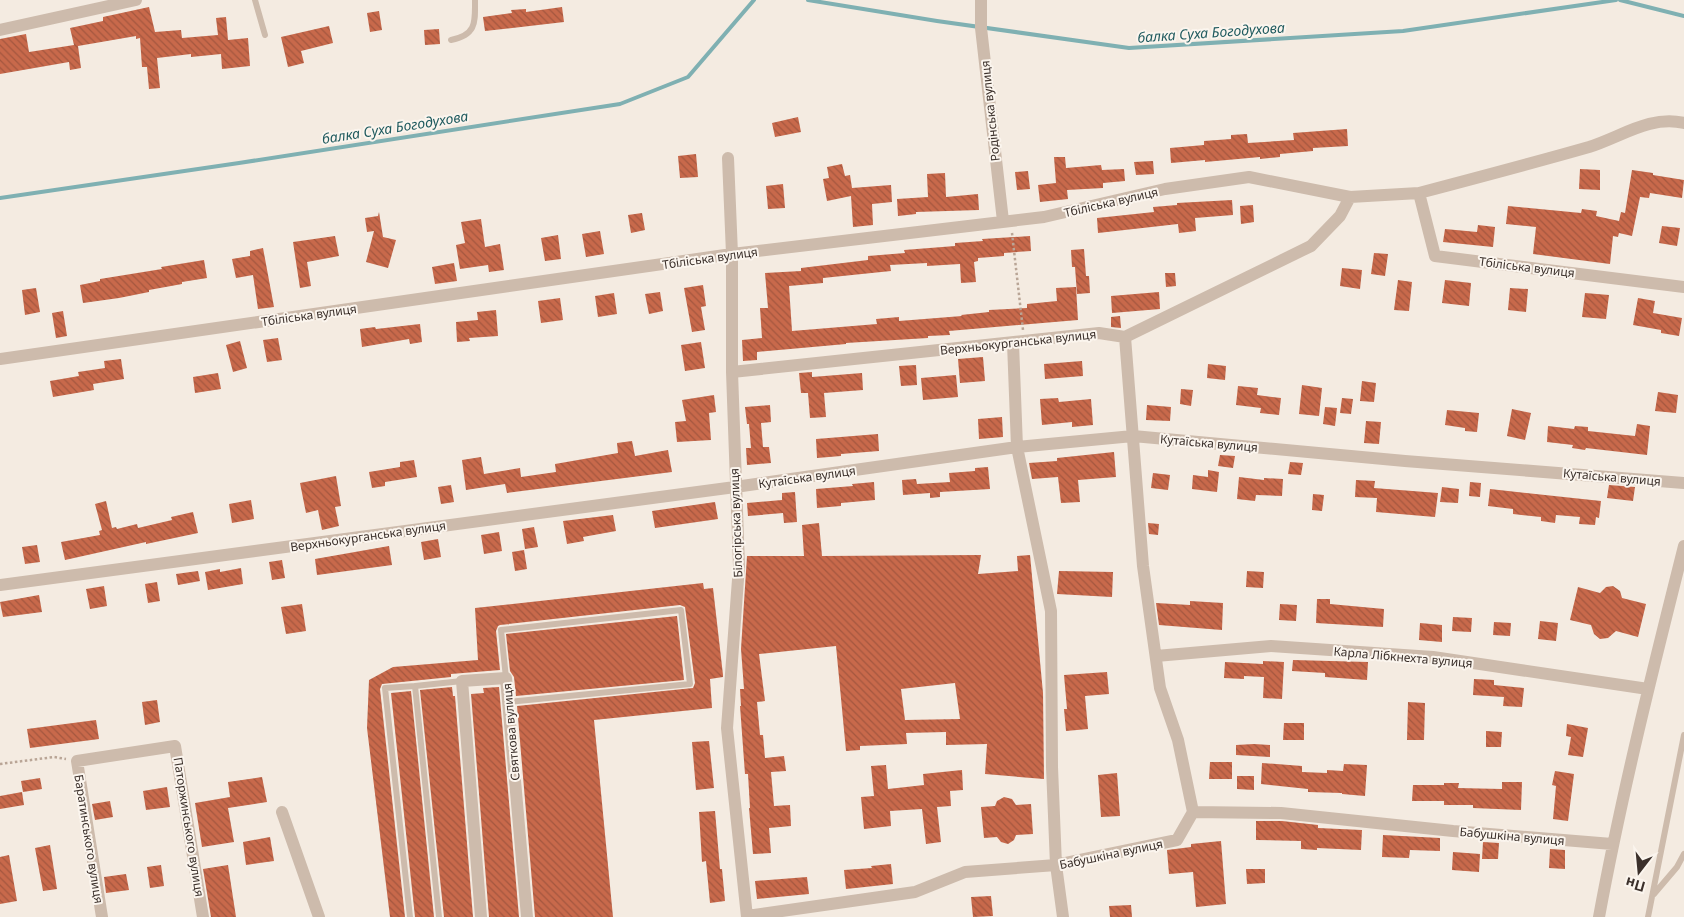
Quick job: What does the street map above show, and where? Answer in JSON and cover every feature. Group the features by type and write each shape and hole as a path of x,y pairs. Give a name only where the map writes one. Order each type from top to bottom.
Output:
{"street":[{"name":"Родінська вулиця","path":"981,0 981,28 1007,221"},
{"path":"0,30 130,1"},
{"name":"Тбіліська вулиця","path":"0,359 732,254 1044,218 1165,189 1249,177 1350,197 1419,194 1592,146 1631,129 1671,120 1684,123"},
{"name":"Білогірська вулиця","path":"728,158 732,254 732,372 735,487 739,566 727,728 747,916"},
{"name":"Тбіліська вулиця","path":"1419,194 1435,256 1684,287"},
{"path":"1194,812 1178,740 1160,688 1142,566 1125,338 1311,246 1340,216 1350,197"},
{"name":"Верхньокурганська вулиця","path":"732,372 1099,333 1125,338"},
{"path":"1018,342 1017,447 1051,612 1052,767 1056,865 1063,917"},
{"name":"Кутаїська вулиця","path":"735,487 1017,447 1133,436 1405,461 1684,483"},
{"name":"Верхньокурганська вулиця","path":"0,585 735,487"},
{"path":"1599,917 1612,844 1684,546"},
{"name":"Карла Лібкнехта вулиця","path":"1156,656 1271,646 1433,657 1648,689"},
{"name":"Святкова вулиця","path":"462,681 506,678 528,917"},
{"path":"462,681 481,917"},
{"name":"Паторжинського вулиця","path":"77,761 175,746 203,917"},
{"name":"Баратинського вулиця","path":"77,761 102,917"},
{"path":"282,812 319,917"},
{"name":"Бабушкіна вулиця","path":"747,916 914,892 964,872 1056,865 1177,840 1194,812 1281,813 1452,831 1612,844"}],"lane":[{"path":"255,0 265,35"},
{"path":"451,40 462,38 475,24 475,0"},
{"path":"506,678 501,630 680,610 690,684 508,702"},
{"path":"410,917 385,688 462,681"},
{"path":"415,686 439,917"},
{"path":"1648,917 1684,735"},
{"path":"1653,895 1677,867 1684,854"}],"path":[{"path":"1007,221 1018,342"},
{"path":"0,764 54,757 77,761"}],"building":[{"path":"149,7 155,32 181,30 182,38 218,35 216,18 226,17 228,40 248,38 250,66 222,69 221,54 191,57 191,54 157,58 160,88 149,89 147,67 142,67 140,38 136,39 136,36 78,46 81,68 70,70 69,62 0,74 0,39 26,34 29,52 74,45 70,28 103,21 103,17"},
{"path":"562,7 564,22 485,31 483,17 512,13 511,10 526,9 526,12"},
{"path":"379,11 382,30 370,32 367,13"},
{"path":"329,26 333,43 301,51 304,63 288,67 281,37"},
{"path":"439,29 440,44 425,45 424,30"},
{"path":"798,117 801,132 775,137 772,123"},
{"path":"1347,129 1348,146 1313,148 1313,151 1280,154 1280,157 1260,159 1260,157 1171,163 1170,148 1204,145 1204,141 1231,139 1231,135 1247,134 1248,143 1294,140 1293,133"},
{"path":"696,154 698,177 680,178 678,156"},
{"path":"1054,157 1065,157 1066,168 1101,165 1102,170 1124,169 1125,181 1103,183 1103,188 1067,190 1068,199 1040,202 1038,185 1056,183"},
{"path":"1153,161 1154,174 1136,175 1134,162"},
{"path":"842,164 845,176 850,175 852,188 891,185 892,202 872,204 873,225 853,227 851,196 827,201 823,179 829,178 827,167"},
{"path":"1580,169 1600,170 1600,190 1579,189"},
{"path":"1632,170 1684,180 1682,198 1650,193 1649,198 1640,197 1632,236 1619,233 1618,237 1613,236 1610,264 1533,254 1536,227 1506,224 1508,206 1581,213 1582,209 1597,211 1596,216 1619,221 1621,212 1625,213"},
{"path":"1028,171 1030,189 1017,190 1015,172"},
{"path":"945,173 946,197 978,194 979,210 916,212 916,214 898,216 897,199 928,197 927,174"},
{"path":"783,184 785,208 768,209 766,186"},
{"path":"1232,200 1233,215 1195,218 1196,231 1179,233 1178,224 1098,233 1097,218 1154,212 1153,207 1177,205 1177,203"},
{"path":"1253,205 1254,222 1241,224 1240,206"},
{"path":"379,212 383,237 396,240 388,268 366,262 374,231 367,232 365,218 378,216"},
{"path":"642,213 645,230 631,233 628,215"},
{"path":"481,219 485,247 500,244 504,270 489,272 488,265 460,269 456,245 465,243 461,222"},
{"path":"1478,225 1495,227 1493,247 1443,242 1445,229 1477,232"},
{"path":"1662,226 1680,228 1677,246 1659,243"},
{"path":"600,231 604,254 586,257 582,234"},
{"path":"558,235 561,259 545,261 541,238"},
{"path":"335,236 339,256 307,262 311,286 300,288 293,242"},
{"path":"1030,236 1031,251 1004,253 1004,256 978,258 978,261 974,262 976,282 961,283 960,264 927,266 927,263 890,265 891,271 823,278 823,283 789,286 792,331 877,324 876,319 899,317 899,321 962,316 989,312 989,310 1027,308 1027,304 1057,301 1056,288 1076,287 1078,320 949,331 950,335 928,336 928,338 846,343 757,352 757,360 743,361 742,340 762,338 760,308 768,308 765,273 801,271 801,268 868,260 868,256 905,253 904,250 955,246 955,243 983,241 982,239"},
{"path":"263,248 274,307 258,309 253,275 236,278 232,259 250,256 250,251"},
{"path":"1084,249 1086,276 1089,276 1090,293 1077,294 1075,267 1072,267 1071,250"},
{"path":"1374,253 1388,254 1385,276 1371,274"},
{"path":"204,260 207,278 182,282 182,284 149,290 149,292 83,303 80,285 100,281 100,279"},
{"path":"454,263 457,281 435,284 432,267"},
{"path":"1342,268 1362,270 1360,289 1340,286"},
{"path":"1165,273 1175,273 1176,286 1166,287"},
{"path":"1398,280 1412,282 1409,311 1394,310"},
{"path":"1445,280 1471,283 1469,306 1442,303"},
{"path":"703,285 706,306 701,307 705,330 692,332 684,288"},
{"path":"36,288 40,312 25,315 22,290"},
{"path":"1510,288 1528,289 1526,312 1508,310"},
{"path":"660,292 663,311 649,314 645,294"},
{"path":"1159,292 1160,309 1112,313 1111,296"},
{"path":"614,293 617,314 598,317 595,296"},
{"path":"1585,293 1609,295 1606,319 1582,317"},
{"path":"560,298 563,320 541,323 538,301"},
{"path":"1638,298 1655,301 1653,313 1682,318 1679,336 1661,333 1661,330 1633,325"},
{"path":"496,310 498,336 469,338 470,341 457,342 456,322 478,320 477,312"},
{"path":"63,311 67,336 56,338 52,313"},
{"path":"1120,316 1121,328 1111,327 1111,317"},
{"path":"420,324 422,342 410,344 409,339 362,347 360,329"},
{"path":"278,338 282,360 267,362 263,340"},
{"path":"240,341 247,368 233,372 226,345"},
{"path":"701,342 705,368 685,371 681,345"},
{"path":"983,357 985,381 960,383 958,359"},
{"path":"121,359 124,379 93,384 94,390 53,397 50,381 79,376 78,372 105,368 104,361"},
{"path":"1082,361 1083,376 1045,379 1044,364"},
{"path":"1208,364 1226,366 1225,380 1207,378"},
{"path":"916,365 917,385 901,386 899,366"},
{"path":"812,372 812,377 862,373 863,390 824,393 826,417 810,418 808,393 801,393 799,373"},
{"path":"218,373 221,389 195,393 193,377"},
{"path":"956,375 958,397 923,400 921,378"},
{"path":"1362,381 1376,383 1374,402 1360,401"},
{"path":"1302,385 1322,388 1319,416 1299,414"},
{"path":"1238,386 1258,388 1257,395 1281,398 1279,415 1260,413 1261,408 1236,405"},
{"path":"1181,389 1193,390 1191,406 1180,404"},
{"path":"1658,392 1678,395 1676,413 1655,411"},
{"path":"714,395 716,412 709,413 711,440 677,442 675,422 686,421 682,400"},
{"path":"1058,398 1059,402 1091,399 1093,425 1072,427 1072,422 1042,425 1040,399"},
{"path":"1342,398 1353,399 1351,414 1340,413"},
{"path":"770,405 771,422 761,423 763,447 769,447 771,463 747,465 746,448 751,448 745,407"},
{"path":"1147,405 1171,407 1170,421 1146,420"},
{"path":"1325,407 1337,408 1335,426 1323,424"},
{"path":"1512,409 1531,413 1525,440 1507,436"},
{"path":"1447,410 1479,413 1477,432 1465,431 1465,428 1445,425"},
{"path":"1002,417 1003,437 979,439 978,419"},
{"path":"1366,421 1381,422 1379,444 1364,443"},
{"path":"1637,424 1650,426 1647,455 1586,448 1585,450 1572,448 1573,445 1547,442 1548,426 1574,429 1575,426 1588,427 1588,431 1635,436"},
{"path":"878,434 879,451 817,458 816,439"},
{"path":"632,441 635,456 668,450 672,472 507,493 505,484 466,490 462,460 481,457 484,474 520,468 521,477 556,472 555,464 618,453 617,443"},
{"path":"1114,452 1116,477 1078,480 1080,502 1061,503 1058,477 1032,479 1029,463 1057,461 1057,458"},
{"path":"1220,455 1235,456 1233,468 1218,466"},
{"path":"414,460 417,477 385,482 385,486 372,488 369,472 400,467 400,462"},
{"path":"1290,462 1303,463 1301,475 1288,474"},
{"path":"988,467 990,489 940,492 940,497 930,498 930,493 903,495 902,480 916,479 917,484 950,482 949,473 975,471 975,468"},
{"path":"1208,470 1219,472 1217,492 1192,489 1193,475 1208,477"},
{"path":"1153,473 1170,475 1168,490 1151,488"},
{"path":"336,476 341,506 335,507 339,526 322,530 318,510 306,513 300,483"},
{"path":"1239,477 1264,480 1264,478 1283,479 1282,496 1256,495 1255,501 1237,499"},
{"path":"1356,480 1375,481 1374,488 1438,493 1435,517 1376,512 1377,498 1355,497"},
{"path":"874,482 875,500 841,503 841,506 817,508 816,489"},
{"path":"1470,482 1481,483 1480,497 1469,496"},
{"path":"451,485 454,502 441,504 438,487"},
{"path":"1609,485 1635,487 1633,501 1607,498"},
{"path":"1442,487 1459,489 1458,503 1440,502"},
{"path":"1490,489 1601,501 1599,518 1596,517 1595,525 1579,524 1580,517 1556,515 1555,523 1541,521 1541,517 1513,514 1513,509 1488,506"},
{"path":"795,492 797,522 784,523 783,513 748,516 747,503 782,500 782,493"},
{"path":"1313,494 1324,495 1322,511 1312,510"},
{"path":"251,500 254,519 232,523 229,504"},
{"path":"106,501 112,528 116,527 117,529 137,524 138,528 172,520 171,517 193,512 198,533 146,544 146,542 65,560 61,542 100,535 99,531 102,530 95,504"},
{"path":"715,502 718,519 655,528 652,511"},
{"path":"613,515 616,531 583,537 584,541 567,544 563,521"},
{"path":"819,523 822,556 981,555 978,574 1018,571 1017,556 1030,555 1043,693 1044,779 985,774 987,744 946,745 946,732 906,733 907,744 860,746 860,750 846,751 836,646 759,654 765,701 757,702 760,735 763,735 765,758 784,756 786,771 771,772 774,806 790,805 791,826 769,828 771,853 753,854 748,774 745,774 740,706 740,689 744,689 741,649 747,556 804,556 802,525","holes":["955,683 960,719 905,720 901,689"]},
{"path":"1148,523 1159,524 1158,535 1149,534"},
{"path":"534,527 538,547 525,549 522,529"},
{"path":"499,532 502,551 484,554 481,535"},
{"path":"438,539 441,557 424,560 421,542"},
{"path":"37,545 40,562 25,564 22,547"},
{"path":"389,546 392,565 317,575 315,559"},
{"path":"524,550 527,569 515,571 512,552"},
{"path":"282,560 285,578 272,580 269,562"},
{"path":"241,568 243,584 208,590 205,572 220,569 220,572"},
{"path":"198,571 200,581 178,585 176,574"},
{"path":"1059,571 1113,572 1112,597 1057,594"},
{"path":"1247,571 1264,572 1263,588 1246,587"},
{"path":"157,582 160,601 148,603 145,584"},
{"path":"703,583 704,589 713,588 723,675 723,677 710,679 712,708 594,720 613,917 535,917 517,706 693,688 695,683 685,607 680,605 500,625 496,631 500,670 451,674 451,677 382,684 380,689 405,917 390,917 367,728 369,680 393,667 478,660 475,608"},
{"path":"104,586 107,606 90,609 86,589"},
{"path":"1613,586 1620,591 1622,598 1646,604 1638,637 1616,631 1608,638 1600,639 1594,634 1591,625 1570,620 1578,587 1600,593 1606,587"},
{"path":"39,595 42,612 3,617 0,602"},
{"path":"1317,599 1330,599 1330,604 1384,609 1383,627 1316,623"},
{"path":"1190,601 1223,603 1222,630 1159,625 1156,603 1190,605"},
{"path":"302,604 306,631 286,634 281,607"},
{"path":"1280,604 1297,605 1296,621 1279,620"},
{"path":"677,616 684,680 516,696 514,677 510,671 506,634"},
{"path":"1453,617 1472,618 1471,632 1452,631"},
{"path":"1540,621 1558,623 1556,641 1538,639"},
{"path":"1494,622 1511,623 1510,636 1493,635"},
{"path":"1420,623 1442,625 1442,642 1419,640"},
{"path":"1293,660 1368,662 1367,680 1325,677 1325,673 1292,671"},
{"path":"1263,661 1284,662 1282,699 1263,698 1264,677 1224,678 1225,662 1263,664"},
{"path":"1107,672 1109,694 1085,696 1088,729 1066,731 1064,709 1067,709 1064,675"},
{"path":"1474,679 1494,680 1494,685 1524,688 1522,707 1503,706 1504,697 1473,695"},
{"path":"452,687 453,696 455,696 473,917 444,917 420,690"},
{"path":"499,687 519,917 489,917 471,694 484,693 483,688"},
{"path":"411,691 434,917 415,917 391,693"},
{"path":"157,700 160,722 145,725 142,702"},
{"path":"1408,702 1425,703 1424,740 1407,740"},
{"path":"96,720 99,739 30,748 27,729"},
{"path":"1284,723 1304,723 1304,740 1283,740"},
{"path":"1567,724 1588,728 1583,757 1568,755 1571,737 1566,736"},
{"path":"1486,731 1502,732 1501,747 1486,747"},
{"path":"709,741 714,788 696,790 692,742"},
{"path":"1236,745 1270,745 1270,757 1236,755"},
{"path":"1210,762 1232,762 1232,779 1209,779"},
{"path":"1262,763 1302,766 1302,772 1327,773 1327,770 1343,771 1344,764 1367,765 1365,796 1308,792 1308,789 1261,784"},
{"path":"886,765 888,789 924,785 923,774 962,770 963,790 950,791 951,806 937,807 941,842 926,844 922,809 890,811 891,826 864,829 861,797 874,796 871,766"},
{"path":"1555,771 1574,774 1568,821 1553,819 1556,786 1552,785"},
{"path":"1117,773 1120,816 1101,817 1098,775"},
{"path":"1237,776 1254,776 1254,790 1237,789"},
{"path":"262,777 267,802 228,808 234,842 202,847 195,803 230,797 228,782"},
{"path":"40,778 42,789 23,792 21,781"},
{"path":"1502,782 1522,782 1521,810 1473,808 1473,805 1444,805 1444,801 1412,801 1413,785 1459,783 1458,788 1502,789"},
{"path":"167,787 170,807 146,810 143,791"},
{"path":"22,792 24,805 0,809 0,796"},
{"path":"1004,797 1012,799 1016,805 1031,804 1033,834 1016,835 1014,840 1008,844 1001,842 997,837 984,838 981,807 995,806 997,801"},
{"path":"110,801 113,817 95,820 92,804"},
{"path":"715,811 725,901 710,903 706,861 702,862 699,812"},
{"path":"1256,821 1282,821 1318,825 1318,828 1362,830 1361,850 1301,849 1301,841 1256,840"},
{"path":"1383,835 1440,838 1440,851 1410,850 1409,858 1382,857"},
{"path":"270,837 274,861 246,865 243,842"},
{"path":"1221,841 1226,904 1196,907 1193,872 1169,874 1167,850 1191,847 1191,844"},
{"path":"1483,842 1499,843 1498,859 1482,859"},
{"path":"50,845 57,889 43,891 35,848"},
{"path":"1550,849 1565,850 1565,869 1549,868"},
{"path":"1453,852 1480,854 1479,872 1452,870"},
{"path":"9,855 17,901 0,904 0,857"},
{"path":"891,864 893,884 846,889 844,870 872,868 871,866"},
{"path":"161,865 164,886 150,888 147,867"},
{"path":"228,865 236,917 211,917 203,869"},
{"path":"1246,869 1265,869 1265,883 1247,884"},
{"path":"126,874 129,890 106,893 104,877"},
{"path":"807,877 809,894 757,899 755,881"},
{"path":"991,896 993,916 973,917 971,897"},
{"path":"1131,905 1132,917 1110,917 1109,906"}],"waterway":[{"name":"балка Суха Богодухова","path":"0,198 620,104 688,77 754,0"},
{"name":"балка Суха Богодухова","path":"808,0 937,21 1129,48 1403,31 1616,0"},
{"name":"балка Суха Богодухова","path":"1620,0 1684,16"}]}
